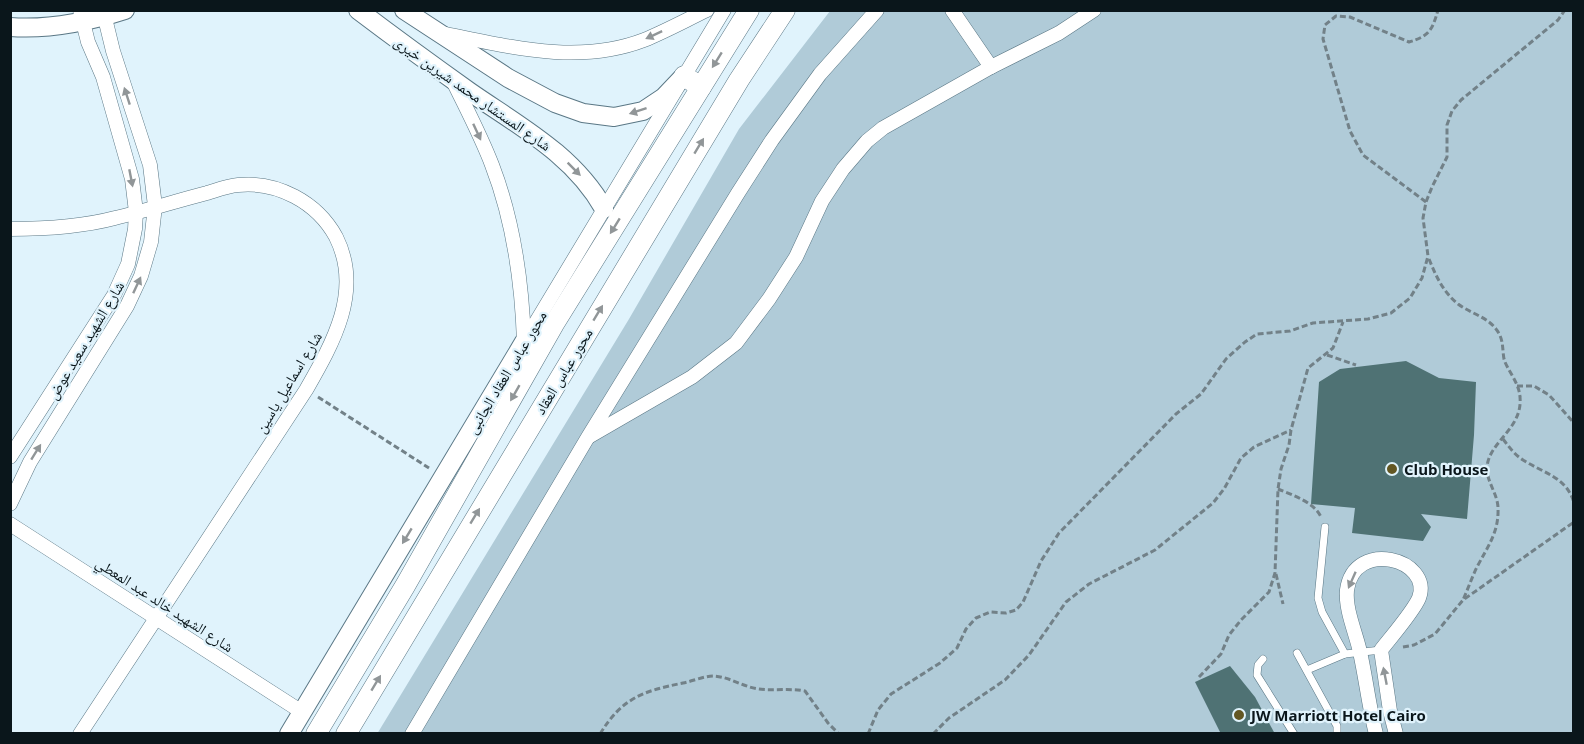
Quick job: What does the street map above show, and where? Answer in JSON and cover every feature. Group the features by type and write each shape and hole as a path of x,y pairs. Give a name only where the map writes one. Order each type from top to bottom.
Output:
{"main road":[{"name":"محور عباس العقاد","path":"316,734 420,560 570,282 701,87 749,10"},
{"name":"محور عباس العقاد","path":"346,734 739,80 784,10"},
{"path":"684,76 701,87"},
{"path":"420,560 424,574 429,577 439,577"},
{"path":"382,625 391,626 403,619 408,621 410,626"}],"street":[{"path":"10,27 49,27 81,17 125,10"},
{"name":"شارع المستشار محمد شيرين خيرى","path":"358,10 452,79 538,136 581,176 604,209"},
{"name":"شارع المستشار محمد شيرين خيرى","path":"404,10 508,78 555,103 584,113 614,117 643,111 664,96 684,76"},
{"path":"439,33 519,48 560,53 589,53 644,40 707,10"},
{"name":"محور عباس العقاد الجانبى","path":"289,734 524,342 570,282 604,209 724,10"},
{"path":"412,734 588,437 772,140 820,74 877,10"},
{"path":"952,10 991,67"},
{"path":"588,437 692,377 735,343 769,299 796,257 822,201 843,169 867,141 883,128 991,67 1059,33 1094,10"},
{"name":"شارع الشهيد سعيد عوض","path":"10,504 30,462 127,306 141,276 151,242 155,206 150,165 111,45 104,14"},
{"name":"شارع الشهيد سعيد عوض","path":"10,457 114,295 128,264 136,212 132,179 103,77 81,17"},
{"path":"452,79 492,164 507,207 518,262 524,342"},
{"name":"شارع اسماعيل ياسين","path":"10,229 74,225 112,219 237,185 263,185 289,193 312,207 330,226 342,250 348,276 346,303 331,347 306,390 80,734"},
{"name":"شارع الشهيد خالد عبد المعطي","path":"10,524 302,712"},
{"path":"1376,734 1360,652 1348,606 1347,591 1351,577 1358,568 1367,561 1378,558 1401,562 1410,568 1417,577 1420,587 1419,598 1381,650 1390,711 1396,734"}],"lane":[{"path":"1325,526 1318,598 1322,612 1345,654"},
{"path":"1307,670 1345,654 1381,650"},
{"path":"1297,653 1337,726 1336,734"},
{"path":"1263,659 1258,665 1257,675 1294,734"}],"path":[{"path":"1426,202 1363,155 1350,131 1323,39 1325,25 1336,16 1350,16 1409,42 1425,37 1434,24 1438,10"},
{"path":"1463,600 1476,568 1493,541 1498,523 1498,504 1486,469 1491,452 1516,420 1520,397 1513,374 1504,360 1504,343 1496,328 1458,304 1439,283 1428,256 1423,218 1426,202 1447,157 1447,125 1452,111 1461,100 1558,20 1565,10"},
{"path":"868,734 878,710 891,694 940,663 957,648 966,629 976,618 990,612 1006,613 1016,610 1023,602 1041,561 1059,532 1176,414 1202,394 1226,359 1245,342 1257,334 1391,313 1410,298 1422,278 1428,256"},
{"path":"1199,677 1221,654 1240,620 1269,592 1275,573 1278,489 1281,469 1308,368 1333,348 1344,321"},
{"path":"1327,355 1356,365"},
{"path":"1517,386 1534,386 1550,395 1574,423"},
{"path":"306,390 443,477"},
{"path":"933,734 949,718 1005,680 1029,655 1066,602 1089,584 1155,550 1213,503 1224,489 1241,458 1254,447 1291,430"},
{"path":"1503,439 1523,460 1557,478 1572,496 1574,503"},
{"path":"1278,489 1304,501 1318,511 1325,526"},
{"path":"1381,650 1414,645 1435,634 1463,600 1574,522"},
{"path":"1275,573 1283,604"},
{"path":"600,734 610,717 624,703 642,693 712,676 727,678 757,688 789,688 805,691 828,723 839,734"}],"shaded area":[{"path":"830,11 1573,11 1573,733 377,734 629,319 739,129"}],"building":[{"name":"Club House","path":"1406,361 1439,378 1476,382 1467,519 1421,514 1431,527 1423,541 1352,533 1355,508 1311,504 1319,382 1340,369"},
{"name":"JW Marriott Hotel Cairo","path":"1230,666 1255,697 1275,734 1221,734 1195,682"}],"place":[{"name":"Club House","path":"1392,469"},
{"name":"JW Marriott Hotel Cairo","path":"1239,715"}]}
